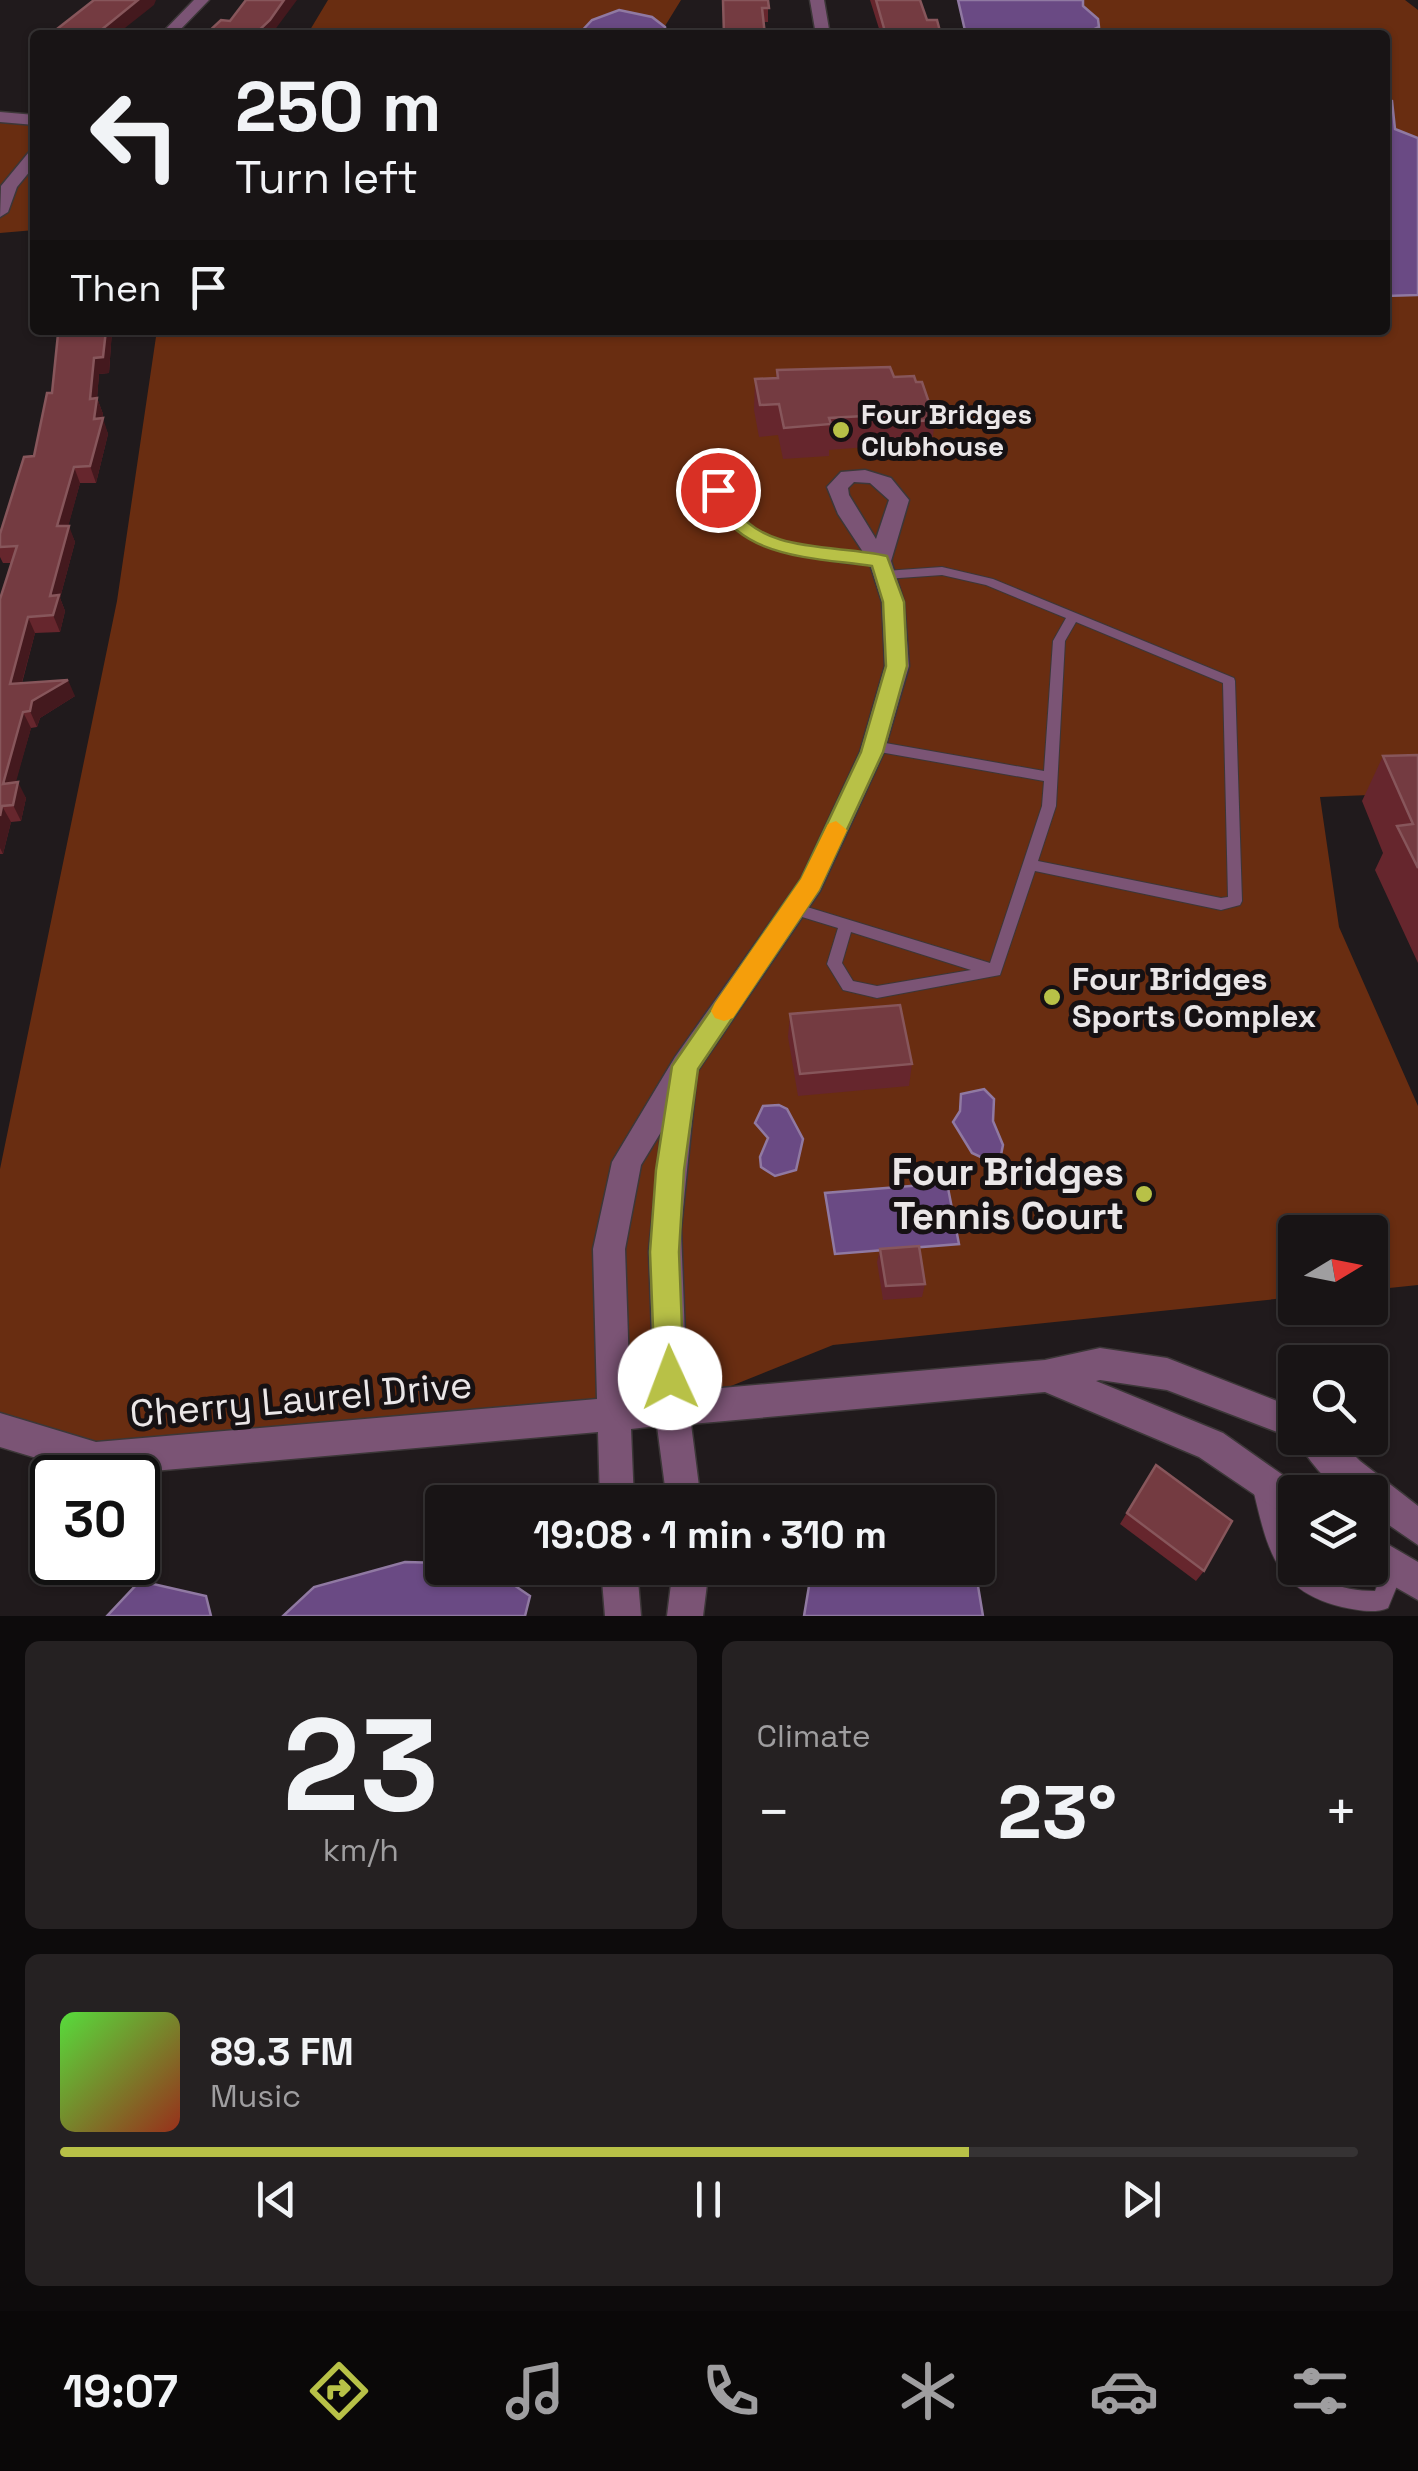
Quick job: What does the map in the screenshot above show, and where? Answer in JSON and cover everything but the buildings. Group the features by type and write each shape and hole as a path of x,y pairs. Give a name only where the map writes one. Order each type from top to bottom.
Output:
{"street":[{"path":"173,30 202,0"},
{"path":"817,0 822,30"},
{"path":"0,117 30,120"},
{"path":"0,212 10,186 30,162"},
{"path":"616,1485 609,1249 626,1162 685,1066 811,884 874,746 897,666 894,602 882,568"},
{"path":"682,1485 671,1410 664,1252 670,1170 685,1066"},
{"name":"Cherry Laurel Drive","path":"0,1430 96,1459 1045,1376 1100,1364 1166,1374 1278,1418"},
{"path":"1045,1376 1212,1444 1278,1493"},
{"path":"1331,1455 1350,1475"},
{"path":"1388,1505 1418,1528"},
{"path":"620,1585 623,1616"},
{"path":"685,1616 689,1585"}],"lane":[{"path":"718,459 718,490 725,510 748,532 780,547 882,568 952,572 1073,616 1228,681 1235,901 1222,904 1032,865"},
{"path":"995,972 1049,806 1059,641 1073,616"},
{"path":"874,746 1051,778"},
{"path":"794,909 995,972"},
{"path":"846,925 834,964 848,986 877,992 995,972"},
{"path":"1260,1480 1280,1554 1315,1589 1354,1602 1381,1602 1394,1567"}],"shaded area":[{"path":"328,0 681,0 665,30 310,30"},
{"path":"958,0 1405,0 1418,10 1418,793 1320,797 1339,927 1418,1106 1418,1285 1388,1288 1388,1215 1278,1215 1278,1299 833,1345 671,1410 143,1455 83,1455 0,1430 0,1169 117,601 156,335 1390,335 1390,30 965,30"},
{"path":"958,0 1083,0 1083,6 1098,19 1099,27 1093,30 965,30"},
{"path":"619,10 652,17 665,30 583,30 592,20"},
{"path":"1390,100 1395,129 1418,138 1418,295 1390,296"},
{"path":"0,117 30,120 30,230 0,233"},
{"path":"984,1089 994,1099 993,1121 1003,1145 1001,1155 987,1160 972,1153 953,1122 960,1111 961,1094"},
{"path":"763,1106 787,1109 803,1139 796,1170 775,1176 761,1167 760,1157 768,1138 755,1123"},
{"path":"947,1183 959,1244 835,1254 825,1193"},
{"path":"405,1562 425,1563 425,1585 514,1585 530,1596 525,1616 283,1616 314,1587"},
{"path":"136,1585 158,1585 206,1596 211,1616 107,1616"},
{"path":"809,1585 978,1585 983,1616 804,1616"}],"slow traffic":[{"path":"724,1011 811,884 836,830"}],"place":[{"name":"Four Bridges Clubhouse","path":"841,430"},
{"name":"Four Bridges Sports Complex","path":"1052,997"},
{"name":"Four Bridges Tennis Court","path":"1144,1194"}],"route":[{"path":"670,1378 664,1252 670,1170 685,1066 811,884 872,752 897,666 894,602 880,561 780,547 748,532 725,510 718,490"}]}
